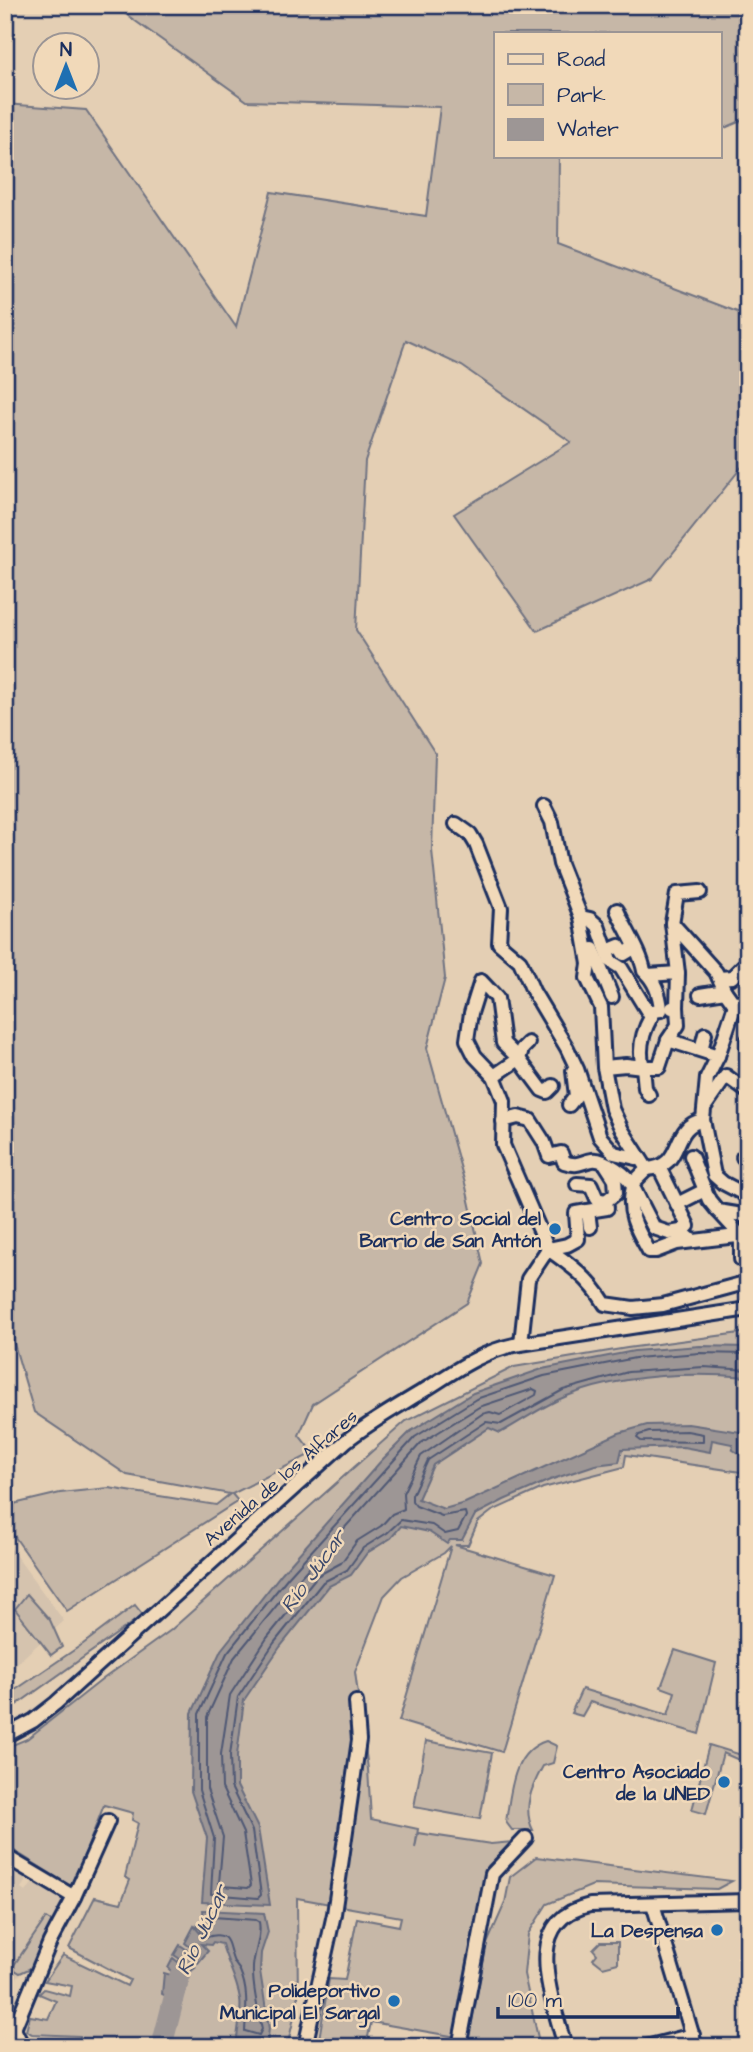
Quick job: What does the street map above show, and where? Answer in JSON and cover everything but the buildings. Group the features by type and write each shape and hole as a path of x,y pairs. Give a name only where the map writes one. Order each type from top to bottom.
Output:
{"street":[{"path":"503,1121 518,1117 530,1120 544,1142 549,1156 561,1153 564,1163 583,1164 591,1160 627,1175 654,1228 669,1233 681,1231 688,1226 677,1204 612,1109 604,1067 601,1007 587,978 589,964 581,916 560,864 552,822 544,806"},
{"path":"456,824 470,834 476,844 501,908 499,943 520,961 533,991 574,1064 600,1137 614,1153 649,1166 668,1164 688,1128 704,1113 726,1076 748,1092"},
{"path":"604,1067 659,1067 668,1040 678,1025 678,973 672,923 677,894 700,892"},
{"path":"617,910 634,948 642,958 643,971 660,996 656,1013 642,1037 640,1056 645,1088 649,1095"},
{"path":"581,916 598,926 610,961 621,968 656,1013"},
{"path":"672,923 716,972 735,1005"},
{"path":"585,937 590,942 612,997"},
{"path":"607,951 620,946 624,954 634,948"},
{"path":"719,978 732,977 743,965"},
{"path":"648,975 678,973"},
{"path":"553,1086 547,1092 542,1090 503,1043 497,998 481,981 471,1013 467,1040 475,1056 494,1076 504,1101 503,1145 548,1249 575,1268 594,1286 605,1304 633,1308 663,1306 748,1282"},
{"path":"700,995 725,991"},
{"path":"748,998 735,1005 718,1056 707,1078 704,1113 714,1175 748,1196"},
{"path":"656,1013 677,1007"},
{"path":"701,1050 705,1034"},
{"path":"668,1040 718,1056"},
{"path":"748,1040 748,1060"},
{"path":"494,1076 519,1059 522,1049 528,1043"},
{"path":"569,1105 576,1096 572,1076 574,1064"},
{"path":"603,1163 608,1146"},
{"path":"691,1156 709,1200 745,1238"},
{"path":"603,1163 615,1179 616,1193 606,1201"},
{"path":"649,1166 634,1182 630,1198 632,1217 649,1251 677,1243 737,1236 745,1238"},
{"path":"677,1204 714,1175"},
{"path":"577,1184 591,1185 597,1199 606,1201"},
{"path":"579,1208 607,1208 606,1201"},
{"path":"521,1343 528,1279 548,1249 567,1245 578,1239 579,1208"},
{"path":"579,1208 590,1227"},
{"path":"718,1211 748,1216"},
{"path":"681,1231 692,1241"},
{"path":"745,1238 741,1259 748,1261"},
{"name":"Avenida de los Alfares","path":"5,1736 33,1721 56,1703 362,1429 483,1355 521,1343 748,1309"},
{"path":"305,2047 327,1957 350,1810 359,1740 356,1702"},
{"path":"23,2047 15,2029 50,1942 74,1897 108,1821"},
{"path":"460,2047 492,1874 526,1838"},
{"path":"5,1856 74,1897"},
{"path":"565,2047 547,1970 546,1949 554,1928 562,1917 580,1908 748,1901"},
{"path":"646,2047 694,2041 653,1904"},
{"path":"402,2047 424,2047"}],"shaded area":[{"path":"5,1541 64,1621 5,1674"},
{"path":"5,1865 27,1879 21,1888 26,1892 33,1882 65,1900 45,1933 31,1968 21,1972 12,1985 14,2004 5,2041"}],"green space":[{"path":"113,5 748,5 748,118 722,129 722,32 494,32 494,158 559,158 558,244 748,316 748,459 652,579 537,631 454,514 571,442 462,366 406,340 365,461 356,630 435,753 432,850 445,978 427,1048 466,1187 483,1264 467,1303 313,1404 299,1435 313,1453 232,1494 238,1501 67,1611 5,1523 5,1506 60,1493 109,1488 216,1505 230,1494 127,1475 34,1412 5,1313 5,104 86,110 236,327 271,192 426,216 440,107 247,101"},
{"path":"748,1332 748,1473 626,1455 624,1467 543,1488 492,1511 478,1522 468,1545 455,1545 555,1575 502,1752 399,1721 451,1546 444,1553 402,1577 384,1596 355,1672 368,1769 371,1819 418,1829 415,1848 418,1833 491,1844 513,1842 488,1866 457,2037 371,2022 366,2047 318,2045 329,1979 345,1980 357,1918 399,1926 401,1917 297,1898 298,2001 287,2047 80,2047 80,2036 32,2034 26,2031 30,2016 48,2019 56,2001 39,1994 44,1989 70,1996 72,1986 45,1981 63,1955 127,1986 130,1980 69,1948 95,1897 121,1903 130,1880 125,1877 138,1823 132,1820 133,1813 104,1805 72,1887 5,1845 5,1748 27,1739 171,1630 406,1421 514,1367"},
{"path":"27,1594 50,1620 62,1647 51,1655 15,1609"},
{"path":"135,1605 143,1615 5,1713 5,1697"},
{"path":"675,1650 716,1663 699,1734 590,1702 582,1716 571,1713 582,1689 668,1715 675,1692 661,1687"},
{"path":"426,1741 492,1753 480,1819 414,1807"},
{"path":"546,1741 557,1746 553,1763 543,1766 530,1797 528,1814 533,1830 512,1830 506,1822 515,1774 526,1754"},
{"path":"709,1745 748,1757 748,1764 723,1753 706,1814 692,1810"},
{"path":"536,1857 732,1881 717,1889 593,1885 547,1904 528,1934 524,1974 540,2047 467,2047 486,1946 505,1903 510,1877"},
{"path":"46,1918 52,1922 31,1968 20,1973 12,1968"},
{"path":"600,1942 618,1942 618,1963 603,1967 593,1959 597,1954 593,1949"}],"water":[{"name":"Río Júcar","path":"700,1346 748,1347 748,1377 656,1376 589,1389 550,1404 500,1433 489,1428 433,1465 418,1499 444,1509 465,1503 619,1433 647,1425 688,1424 748,1433 748,1459 733,1450 732,1444 712,1440 710,1452 683,1447 622,1449 619,1462 595,1465 550,1480 475,1515 462,1540 450,1540 447,1544 429,1532 401,1526 391,1538 367,1553 351,1575 329,1586 280,1647 244,1700 237,1755 237,1786 258,1828 270,1905 202,1902 207,1838 191,1791 192,1713 221,1650 282,1573 381,1461 411,1431 473,1393 542,1369 634,1351"},
{"path":"203,1910 264,1913 268,1932 261,1953 260,1971 269,2029 267,2044 237,2039 240,1999 222,1944 201,1944 208,1951 198,1963 190,1962 189,1966 195,1968 181,1979 184,1980 180,2003 162,1994 164,1973 173,1973 168,1968 173,1958 178,1962 180,1959 174,1955 180,1945 189,1951 190,1947 185,1943 194,1926 200,1933 201,1930 196,1926 204,1921"},
{"path":"163,2005 175,2012 172,2047 158,2046"}],"waterway":[{"name":"Rio Júcar","path":"164,2047 164,2037 180,1975"}],"place":[{"name":"Centro Social del Barrio de San Antón","path":"555,1229"},
{"name":"Centro Asociado de la UNED","path":"724,1782"},
{"name":"La Despensa","path":"717,1930"},
{"name":"Polideportivo Municipal El Sargal","path":"394,2001"}]}
